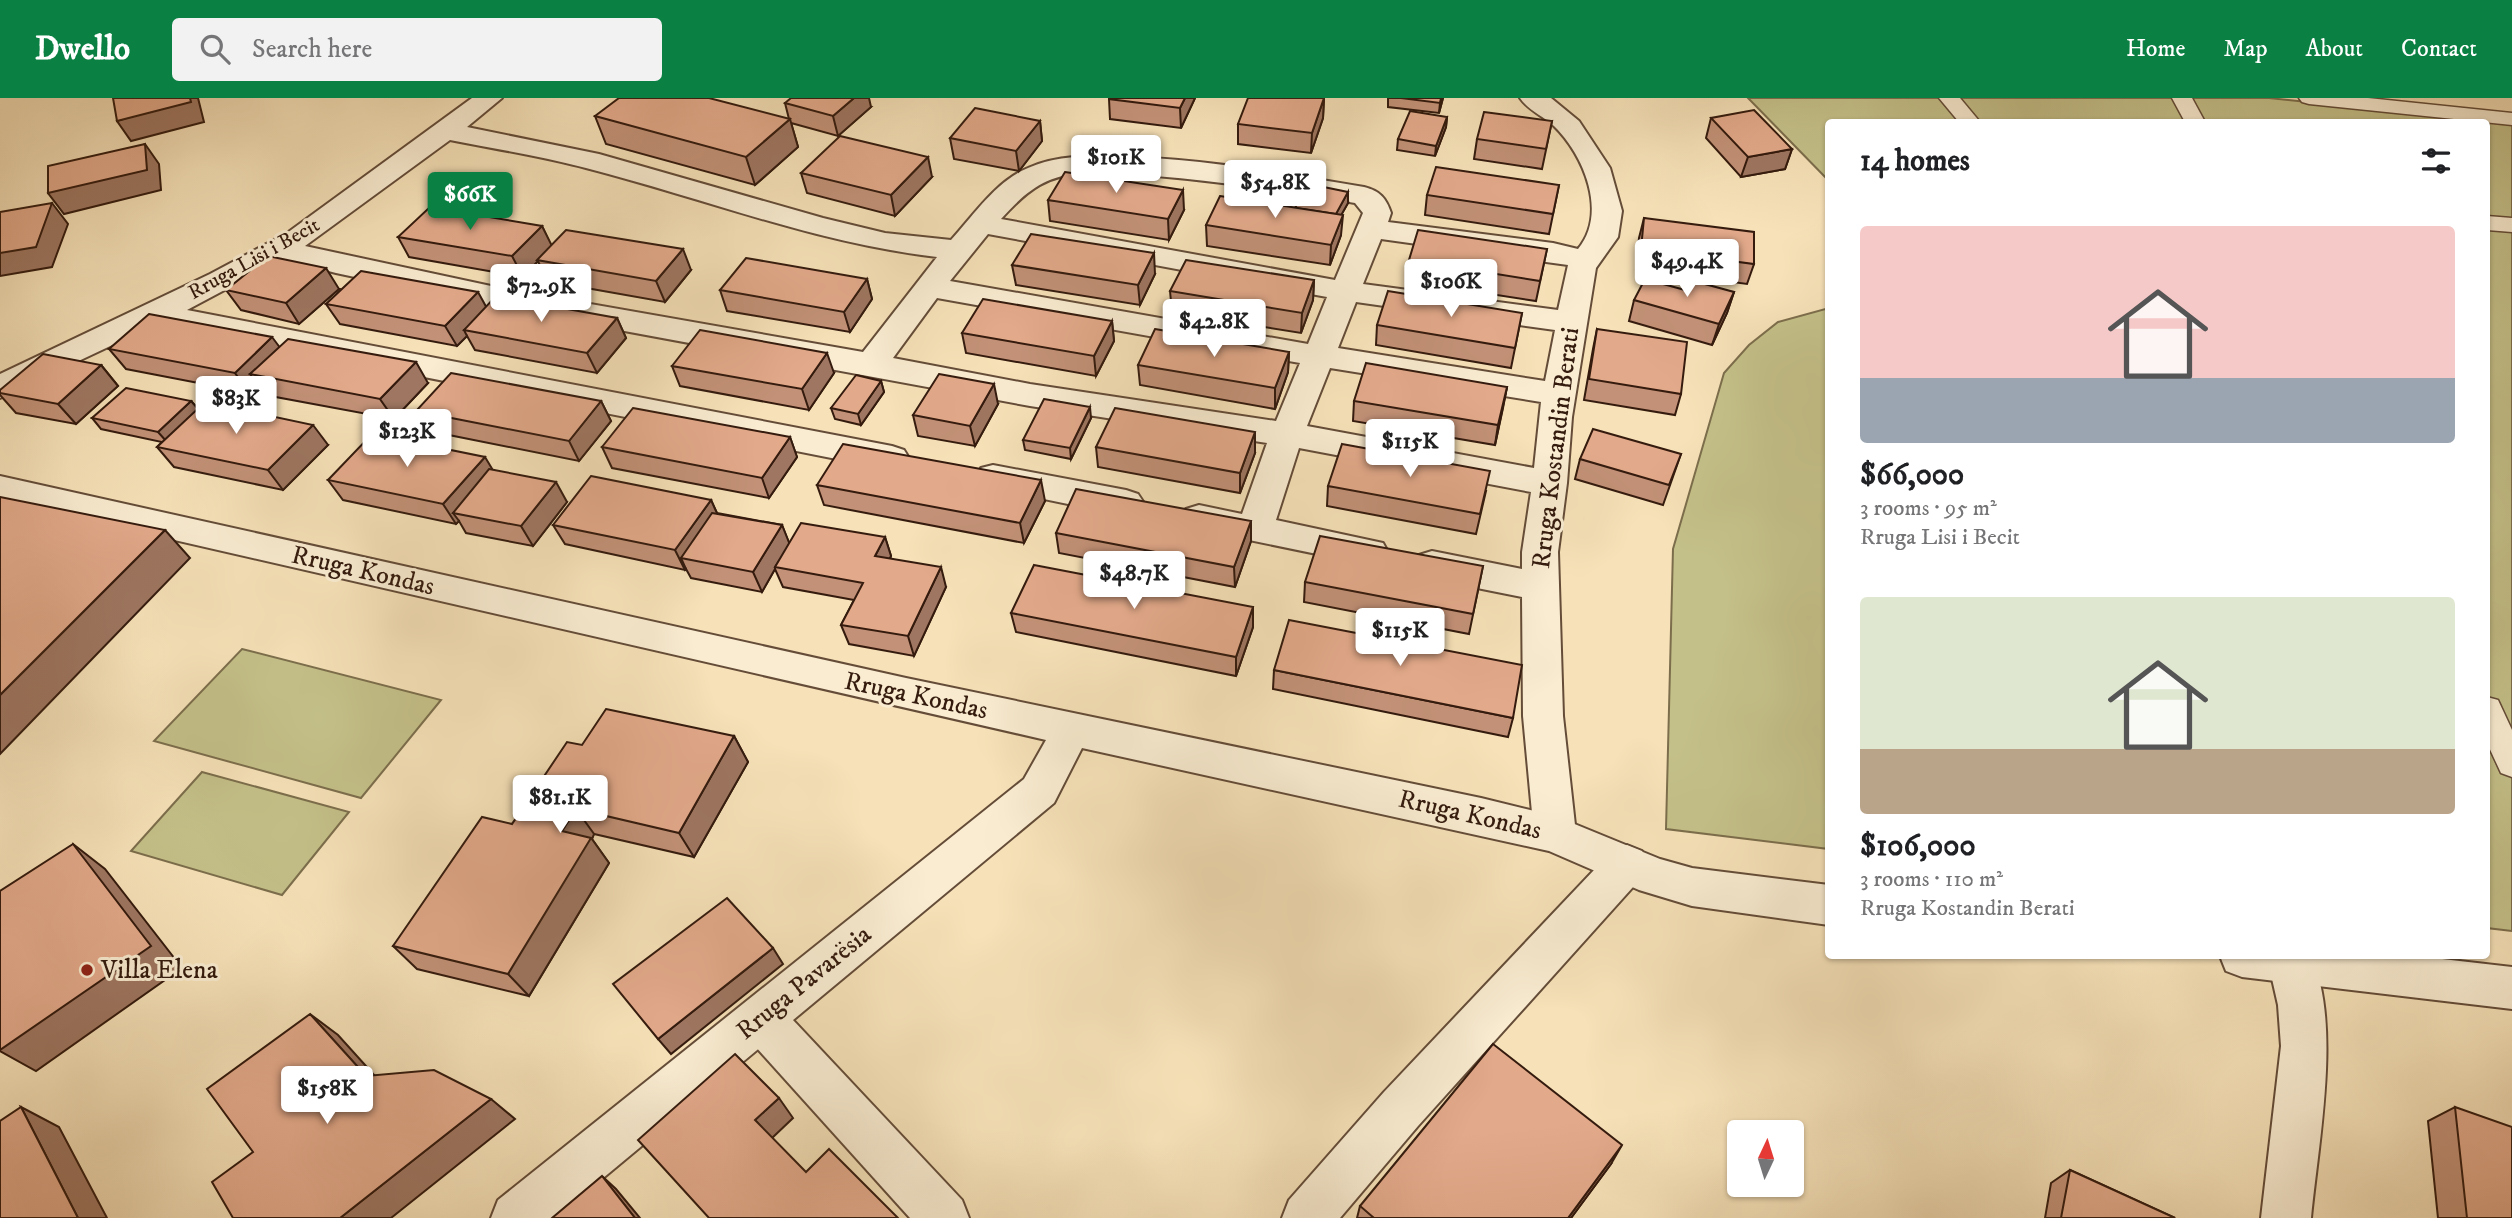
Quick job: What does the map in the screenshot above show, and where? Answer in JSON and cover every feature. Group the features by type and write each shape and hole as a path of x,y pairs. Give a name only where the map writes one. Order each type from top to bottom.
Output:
{"street":[{"name":"Rruga Lisi i Becit","path":"0,387 281,249 323,222 442,130 489,98"},
{"name":"Rruga Kostandin Berati","path":"1533,98 1553,110 1574,132 1605,190 1606,227 1602,240 1580,268 1558,394 1550,483 1540,552 1543,716 1555,834"},
{"path":"442,130 589,160 647,179 862,237 959,250"},
{"path":"871,364 981,224 1014,190 1037,174 1062,166 1089,164 1157,166 1235,174 1364,195 1373,202 1377,213 1287,434 1255,529"},
{"path":"981,224 1345,291 1571,322"},
{"path":"1370,229 1553,252 1585,260"},
{"path":"281,249 337,264 505,299 1030,395 1287,434 1550,483"},
{"path":"930,287 1319,356 1558,394"},
{"path":"153,313 1167,511 1541,587"},
{"name":"Rruga Kondas","path":"0,488 1070,730 1481,816 1555,834 1654,876 1692,887 1825,904"},
{"name":"Rruga Pavarësia","path":"516,1218 1039,791 1052,771 1070,730"},
{"path":"1307,1218 1401,1110 1627,863"},
{"path":"2271,959 2512,988"},
{"path":"2291,961 2301,1005 2304,1046 2291,1215"},
{"path":"761,1018 944,1218"}],"lane":[{"path":"1950,98 1968,119"},
{"path":"2182,98 2193,119"},
{"path":"2309,98 2512,119"},
{"path":"2490,223 2512,225"},
{"path":"2490,716 2512,764"}],"shaded area":[{"path":"1748,98 2269,98 2465,119 1825,119 1825,177"},
{"path":"2490,122 2512,124 2512,931 2490,928"},
{"path":"1825,309 1825,849 1666,829 1673,549 1724,373 1749,345 1778,322"},
{"path":"242,649 441,700 361,798 154,741"},
{"path":"202,772 349,812 282,895 131,851"}],"building":[{"path":"113,98 190,98 191,102 117,121"},
{"path":"619,98 709,98 790,119 746,157 595,116"},
{"path":"791,98 854,98 833,116 785,103"},
{"path":"1109,98 1185,98 1180,108"},
{"path":"1248,98 1324,98 1312,133 1238,124"},
{"path":"1401,98 1441,98 1440,103"},
{"path":"975,108 1040,121 1016,151 950,138"},
{"path":"1754,110 1792,149 1748,157 1711,118"},
{"path":"1410,111 1447,117 1436,146 1398,139"},
{"path":"1484,112 1552,121 1546,149 1477,139"},
{"path":"840,136 928,157 891,195 801,173"},
{"path":"145,144 147,170 48,193 48,166"},
{"path":"1436,167 1559,185 1553,214 1427,195"},
{"path":"1065,172 1183,190 1168,219 1048,200"},
{"path":"1309,184 1348,192 1336,214 1295,208"},
{"path":"1220,196 1343,215 1331,245 1206,225"},
{"path":"52,203 36,247 0,253 0,212"},
{"path":"430,207 542,226 512,256 398,237"},
{"path":"1644,218 1754,232 1754,264 1641,249"},
{"path":"566,230 683,249 656,281 537,260"},
{"path":"1418,230 1547,249 1540,281 1409,260"},
{"path":"1031,234 1154,253 1138,285 1012,265"},
{"path":"268,256 326,268 286,303 226,290"},
{"path":"746,258 867,279 844,312 720,290"},
{"path":"1186,260 1314,280 1302,313 1170,291"},
{"path":"361,271 478,292 445,326 326,304"},
{"path":"1645,279 1685,290 1690,280 1734,292 1719,324 1634,300"},
{"path":"1388,291 1522,313 1515,348 1377,325"},
{"path":"496,296 617,318 587,353 464,330"},
{"path":"983,299 1112,321 1094,356 962,333"},
{"path":"149,314 272,337 235,373 109,349"},
{"path":"1155,329 1289,352 1275,388 1138,365"},
{"path":"1597,329 1687,342 1681,394 1589,379"},
{"path":"700,330 827,353 802,389 672,366"},
{"path":"288,339 416,362 380,399 250,374"},
{"path":"43,354 101,365 58,404 0,393 0,390"},
{"path":"1366,363 1507,387 1498,425 1354,401"},
{"path":"451,373 601,401 569,441 416,411"},
{"path":"939,374 994,384 970,426 913,415"},
{"path":"856,375 881,381 858,414 831,408"},
{"path":"126,388 191,401 158,432 92,418"},
{"path":"1044,399 1090,407 1070,448 1023,440"},
{"path":"205,402 313,425 268,470 157,447"},
{"path":"633,408 790,437 762,478 602,447"},
{"path":"1115,408 1255,432 1240,473 1096,447"},
{"path":"1593,429 1681,454 1669,485 1580,459"},
{"path":"372,434 485,457 443,504 328,480"},
{"path":"843,444 1041,480 1020,523 817,485"},
{"path":"1342,444 1490,471 1480,514 1328,486"},
{"path":"489,469 556,482 521,526 453,513"},
{"path":"591,476 711,500 675,550 553,525"},
{"path":"1076,489 1251,521 1234,567 1056,533"},
{"path":"0,497 165,530 0,695"},
{"path":"712,513 782,525 753,572 681,558"},
{"path":"801,523 885,537 875,556 941,567 908,636 841,625 863,583 775,567"},
{"path":"1320,536 1483,566 1473,614 1305,582"},
{"path":"1034,565 1253,607 1236,657 1011,613"},
{"path":"1289,620 1522,665 1513,718 1274,670"},
{"path":"606,709 734,736 679,833 576,809 562,831 591,838 508,974 393,946 482,817 512,824 567,742 582,745"},
{"path":"73,844 151,946 0,1050 0,891"},
{"path":"727,898 773,948 658,1039 613,984"},
{"path":"310,1014 366,1076 434,1070 491,1099 340,1218 233,1218 212,1182 253,1152 207,1089"},
{"path":"1493,1044 1622,1145 1568,1218 1374,1218 1360,1206"},
{"path":"735,1054 779,1098 755,1120 806,1172 829,1149 898,1218 709,1218 638,1140"},
{"path":"21,1107 78,1218 0,1218 0,1121"},
{"path":"2455,1107 2512,1127 2512,1218 2467,1218"},
{"path":"2070,1170 2175,1218 2061,1218"},
{"path":"602,1176 635,1218 552,1218"}],"place":[{"name":"Villa Elena","path":"87,970"}]}
